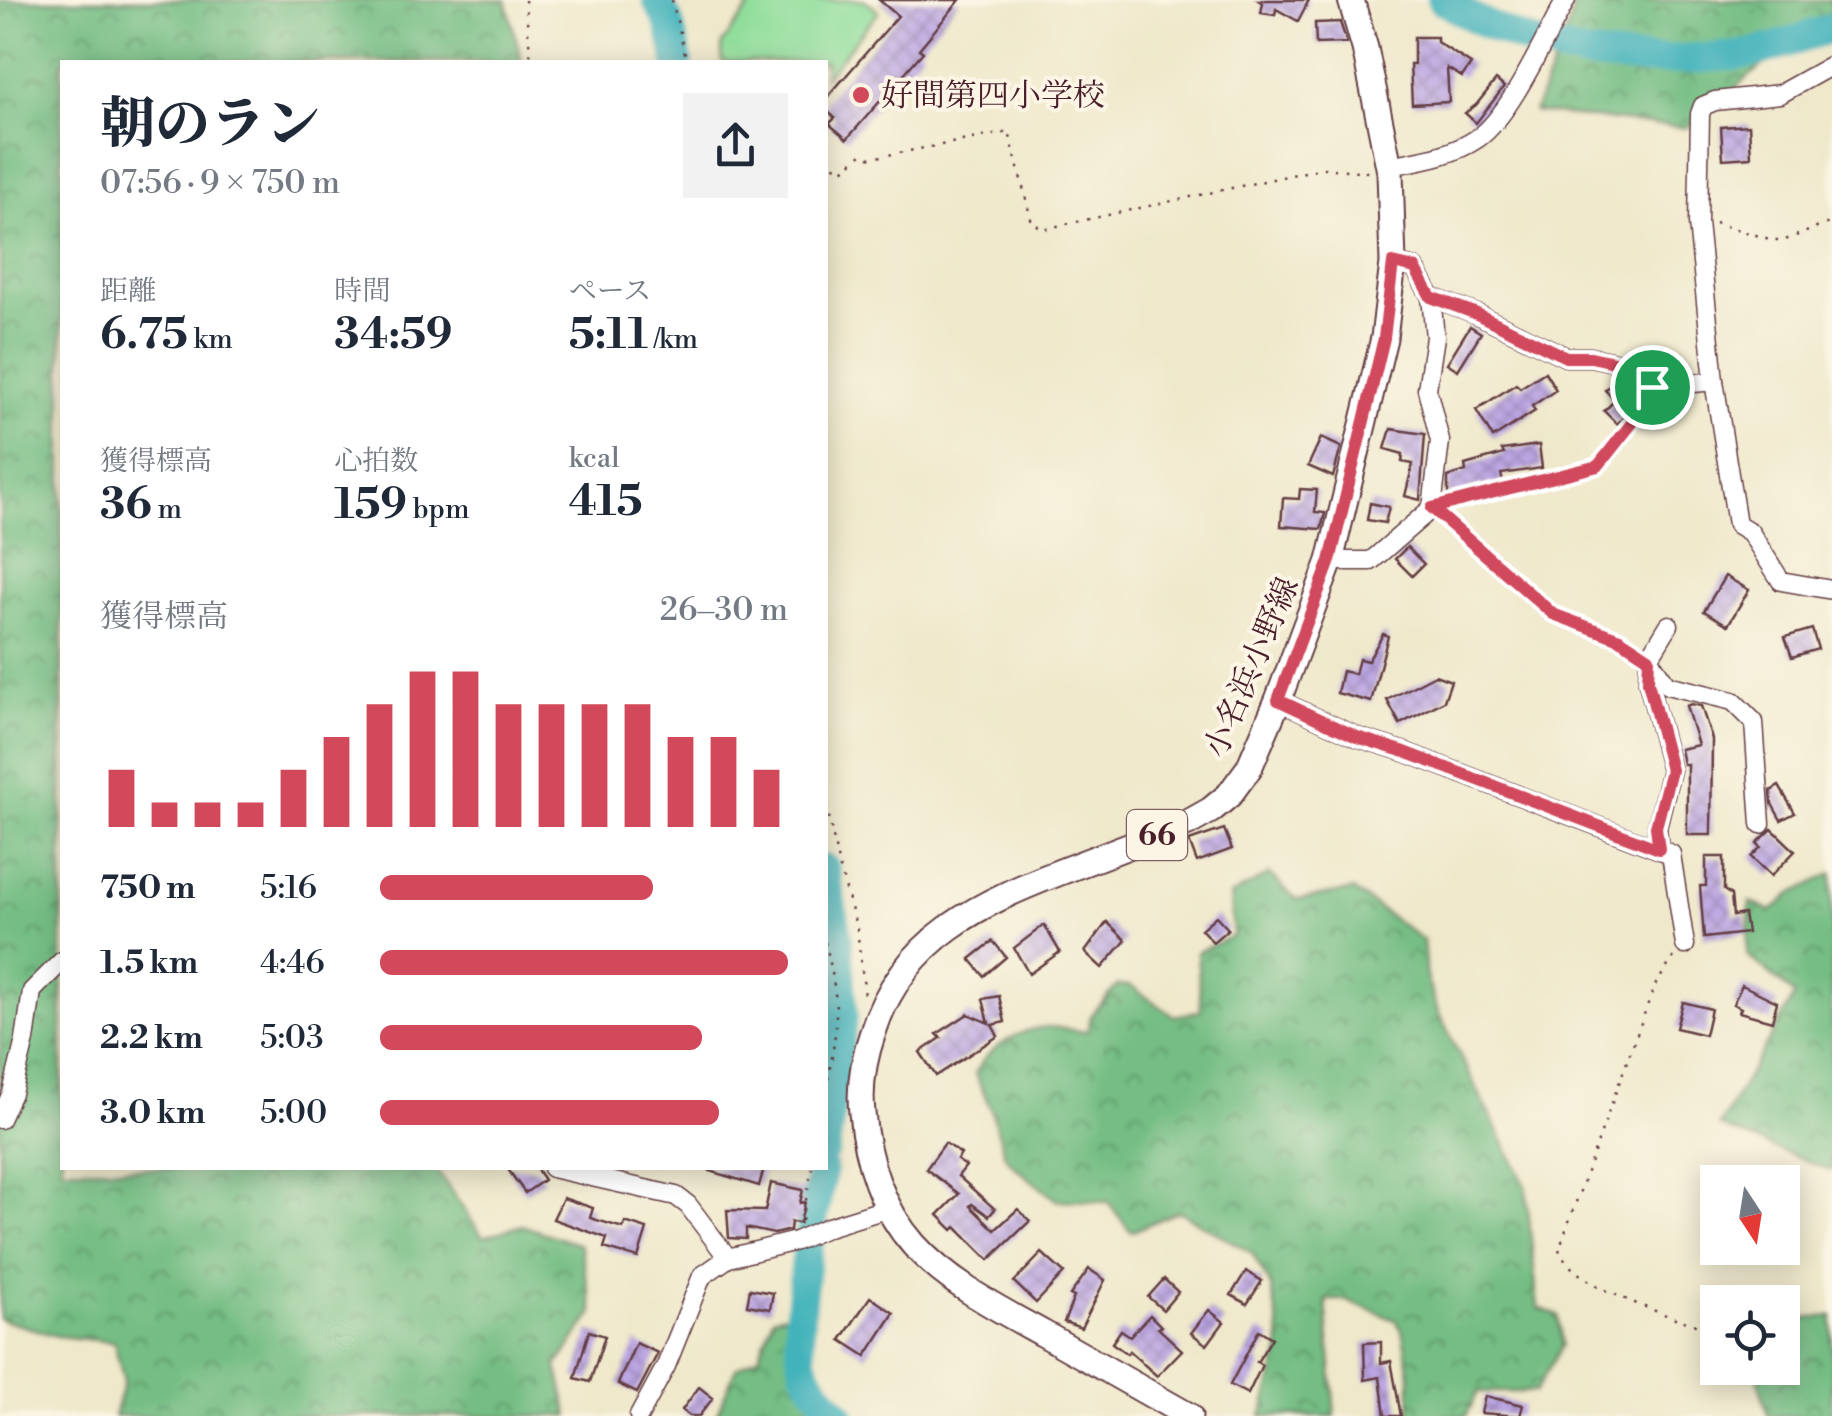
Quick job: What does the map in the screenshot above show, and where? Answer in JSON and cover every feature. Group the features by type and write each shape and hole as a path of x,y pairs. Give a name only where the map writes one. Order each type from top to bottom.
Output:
{"main road":[{"name":"小名浜小野線","path":"1189,1416 976,1296 913,1244 874,1177 860,1098 866,1053 879,1012 910,964 930,942 960,918 998,896 1211,810 1229,795 1249,768 1330,561 1384,338 1393,263 1389,169 1365,48 1350,0"}],"street":[{"path":"1389,169 1436,158 1481,137 1506,112 1566,0"},
{"path":"1832,65 1780,94 1715,101 1703,106 1698,222 1714,381 1738,524 1750,532 1781,580 1832,590"},
{"path":"1330,561 1370,561 1432,508 1440,440 1427,389 1435,337 1431,297 1415,268 1393,263"},
{"path":"1431,297 1477,314 1566,357 1614,362 1637,383 1652,387 1714,381"},
{"path":"1659,849 1656,827 1671,770 1648,682 1649,658 1669,625"},
{"path":"1649,658 1667,685 1733,701 1754,722 1760,824"},
{"path":"1278,700 1357,737 1671,854 1685,945"},
{"path":"0,1119 12,1093 26,1040 32,991 60,963"},
{"path":"561,1170 676,1196 688,1205 728,1258"},
{"path":"639,1416 666,1366 702,1276 728,1258 799,1240 889,1208"}],"path":[{"path":"525,0 531,60"},
{"path":"672,0 687,60"},
{"path":"828,163 842,170 862,154 872,158 1009,132 1032,223 1044,230 1323,168 1389,169"},
{"path":"1698,222 1720,223 1773,240 1785,240 1832,222"},
{"path":"1432,508 1598,466 1640,413 1652,387"},
{"path":"1432,508 1553,614 1620,639 1649,658"},
{"path":"828,812 856,929 862,990 867,1002 879,1012"},
{"path":"1685,945 1666,965 1654,987 1559,1249 1568,1266 1593,1284 1700,1326"},
{"path":"828,953 836,984 838,1022 828,1079"},
{"path":"799,1240 812,1170"}],"green space":[{"path":"0,0 506,0 521,60 60,60 60,1170 436,1170 483,1237 522,1225 580,1245 593,1313 557,1366 569,1416 114,1416 124,1382 114,1342 57,1336 0,1319"},
{"path":"755,0 865,0 879,12 828,73 828,60 722,60 722,44"},
{"path":"1575,0 1604,6 1632,0 1832,0 1832,14 1820,17 1687,128 1534,112 1569,26"},
{"path":"1832,873 1832,1171 1719,1126 1795,995 1747,955 1750,902 1772,911 1790,895"},
{"path":"1270,874 1297,900 1353,890 1423,940 1426,977 1439,1014 1526,1186 1538,1308 1558,1315 1562,1345 1535,1392 1478,1392 1466,1416 1410,1416 1411,1379 1402,1330 1395,1320 1347,1300 1326,1300 1335,1416 1262,1416 1280,1352 1279,1327 1271,1287 1252,1253 1178,1211 1131,1232 1108,1202 1056,1200 1005,1156 991,1109 975,1074 986,1057 1004,1042 1036,1028 1087,1031 1092,1014 1118,985 1131,986 1174,1016 1201,1011 1197,952 1233,936 1230,896"},
{"path":"786,1314 794,1352 828,1416 716,1416 736,1368 759,1356 773,1317"},
{"path":"1832,1316 1832,1416 1768,1416 1760,1385 1800,1385 1800,1319"}],"building":[{"path":"879,0 960,0 919,49 923,52 847,139 829,124 835,118 828,112 828,97 898,16"},
{"path":"1258,0 1309,0 1298,21 1276,9 1275,15 1261,13 1263,3"},
{"path":"1340,22 1347,43 1316,44 1315,23"},
{"path":"1414,37 1437,37 1437,42 1471,64 1462,77 1447,68 1449,102 1412,104 1410,64 1414,64"},
{"path":"1496,80 1504,87 1476,123 1465,113"},
{"path":"1749,125 1751,157 1723,159 1721,127"},
{"path":"1470,326 1481,333 1458,370 1447,363"},
{"path":"1545,372 1556,390 1532,406 1535,411 1493,438 1476,410 1516,384 1520,388"},
{"path":"1615,380 1629,393 1643,398 1617,424 1604,411 1615,400 1605,390"},
{"path":"1391,429 1425,434 1420,500 1405,496 1413,464 1402,462 1403,454 1385,449"},
{"path":"1321,438 1341,447 1333,477 1308,466"},
{"path":"1539,445 1542,468 1501,474 1503,482 1467,491 1469,495 1448,502 1448,477 1466,471 1465,465 1504,454 1502,450"},
{"path":"1300,489 1317,490 1315,512 1325,513 1321,529 1281,526 1283,498 1299,499"},
{"path":"1370,503 1389,507 1385,523 1367,520"},
{"path":"1407,547 1424,564 1412,576 1395,559"},
{"path":"1725,576 1749,590 1728,625 1704,611"},
{"path":"1812,629 1818,649 1792,657 1785,637"},
{"path":"1383,634 1388,636 1371,702 1337,693 1342,671 1355,674 1359,659 1368,661"},
{"path":"1435,675 1451,681 1444,701 1400,724 1387,700"},
{"path":"1686,706 1701,706 1712,739 1711,835 1687,835 1687,764 1683,764 1680,749 1698,745"},
{"path":"1779,786 1795,813 1781,820 1772,804 1771,791"},
{"path":"1224,829 1232,849 1197,862 1189,841"},
{"path":"1772,829 1795,851 1771,876 1751,857 1761,847 1757,843"},
{"path":"1706,857 1724,857 1724,890 1731,895 1733,916 1744,914 1747,933 1704,938 1700,886 1706,886"},
{"path":"1216,916 1228,929 1213,942 1201,929"},
{"path":"1107,922 1126,940 1102,968 1085,952"},
{"path":"1044,925 1060,952 1029,974 1014,948"},
{"path":"993,941 1006,957 984,976 970,959"},
{"path":"1742,985 1777,1002 1772,1021 1739,1012 1741,1008 1733,1004"},
{"path":"999,996 1005,1022 992,1025 998,1036 936,1076 920,1052 941,1038 937,1034 968,1014 989,1023 983,999"},
{"path":"1683,1002 1711,1009 1705,1035 1676,1028"},
{"path":"945,1143 961,1154 957,1160 966,1166 958,1176 995,1209 989,1216 970,1206 995,1230 1018,1209 1030,1221 989,1260 938,1215 959,1194 926,1169"},
{"path":"508,1170 537,1170 544,1180 525,1193"},
{"path":"710,1170 763,1170 759,1186"},
{"path":"771,1183 803,1190 800,1203 805,1202 800,1223 791,1222 790,1230 774,1234 746,1228 746,1239 729,1238 727,1210 765,1211"},
{"path":"563,1198 593,1208 590,1218 623,1228 625,1222 647,1229 638,1258 604,1248 607,1238 553,1219"},
{"path":"1042,1253 1064,1273 1036,1303 1014,1282"},
{"path":"1089,1269 1105,1280 1081,1328 1064,1322 1074,1297 1070,1295"},
{"path":"1246,1271 1262,1281 1247,1304 1231,1295"},
{"path":"1164,1279 1178,1292 1163,1310 1148,1297"},
{"path":"750,1289 773,1293 770,1309 747,1305"},
{"path":"870,1297 894,1313 866,1356 841,1340"},
{"path":"1209,1310 1224,1322 1207,1345 1191,1333"},
{"path":"1150,1315 1182,1350 1157,1376 1129,1351 1127,1354 1112,1343 1121,1330 1130,1336"},
{"path":"1259,1330 1272,1338 1257,1362 1262,1365 1248,1394 1230,1385"},
{"path":"589,1331 605,1336 590,1382 575,1378"},
{"path":"1381,1342 1381,1363 1391,1361 1401,1416 1385,1416 1380,1377 1365,1380 1364,1343"},
{"path":"636,1343 658,1353 637,1393 618,1384"},
{"path":"699,1387 713,1398 699,1416 690,1416 682,1410"},
{"path":"1485,1396 1523,1405 1520,1416 1481,1413"}],"waterway":[{"path":"657,0 669,23 678,60"},
{"path":"1442,0 1534,43 1628,60 1746,54 1832,28"},
{"path":"828,886 838,941 843,1017 828,1127"},
{"path":"822,1170 801,1298 800,1348 811,1380 840,1416"}],"place":[{"name":"好間第四小学校","path":"861,95"}],"route":[{"path":"1393,263 1415,268 1431,297 1477,314 1566,357 1614,362 1637,383 1652,387 1640,413 1598,466 1432,508 1553,614 1632,644 1649,658 1648,682 1671,770 1656,827 1659,849 1357,737 1278,700 1330,561 1384,338 1393,263"}]}
